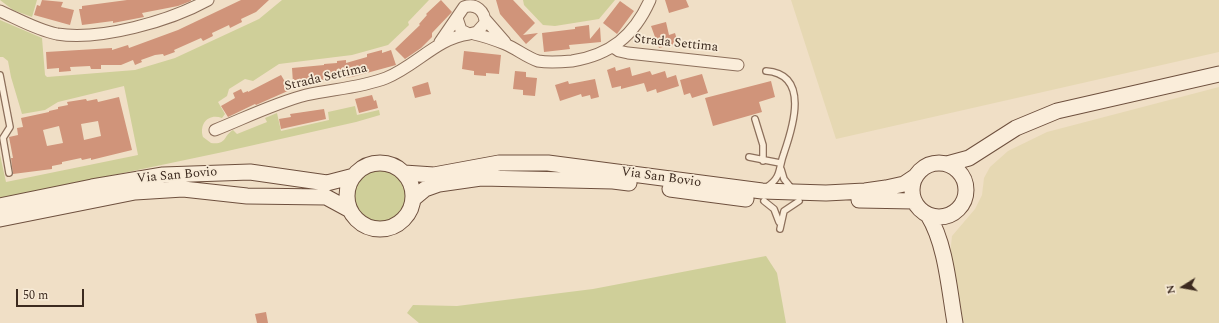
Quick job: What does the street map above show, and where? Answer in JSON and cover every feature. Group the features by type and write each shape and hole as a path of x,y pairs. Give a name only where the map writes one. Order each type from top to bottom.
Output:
{"main road":[{"path":"928,215 937,217 948,216 956,211 964,202 966,183 974,161 981,152 1016,128 1058,111 1219,74"},
{"name":"Via San Bovio","path":"797,197 866,192 904,184 930,165 958,162 981,152"},
{"name":"Via San Bovio","path":"0,206 92,187 163,175 250,172 327,183 354,176 364,168 379,164 390,165 404,173 434,174 499,163 548,163 763,196"},
{"path":"947,164 961,174 966,183"},
{"path":"404,173 412,188 413,199"},
{"path":"350,210 348,203 348,190 354,176"},
{"path":"916,176 912,186 914,201 919,208 928,215 934,226 941,248 955,323"},
{"name":"Via San Bovio","path":"0,219 135,192 183,189 247,196 326,197 350,210 355,218 363,225 375,229 388,228 400,223 406,217 413,199 425,189 439,184 481,178 613,181 763,196 914,201"},
{"path":"941,248 948,216"}],"street":[{"path":"0,11 44,30 70,35 107,32 142,26 185,12 208,0"},
{"name":"Strada Settima","path":"477,0 484,15 506,44"},
{"name":"Strada Settima","path":"215,130 292,99 360,86 387,78 410,66 438,45 459,35 471,34 506,44 527,56 552,62 583,59 598,55 613,47 637,22 645,12 650,0"},
{"name":"Strada Settima","path":"438,45 465,4 472,6 484,15"},
{"path":"457,18 461,30 471,34 481,30 484,15"},
{"name":"Strada Settima","path":"613,47 619,51 628,53 738,65"}],"lane":[{"path":"766,71 776,71 784,75 790,85 794,100 794,122 780,163 780,172 776,181 763,196 777,213 780,229 784,211 797,197 784,179 780,163"},
{"path":"0,74 10,127 3,138 9,173"},
{"path":"755,119 763,145 763,161"},
{"path":"749,158 780,163"}],"shaded area":[{"path":"791,0 1219,0 1219,52 836,139"},
{"path":"1219,87 1219,323 964,323 950,255 952,236 975,209 982,195 984,178 990,167 1008,151 1047,132"}],"green space":[{"path":"0,0 37,0 32,17 13,10"},
{"path":"282,0 429,0 408,22 409,25 388,45 352,55 279,64 253,81 245,79 229,89 227,96 218,102 225,114 222,118 213,117 206,121 202,128 203,137 211,143 220,143 233,130 237,134 267,122 265,118 277,113 281,131 329,120 328,112 355,106 357,115 379,110 380,115 356,122 223,152 0,199 0,155 6,182 138,155 124,86 58,102 45,110 22,114 8,61 3,57 0,57 0,20 42,38 45,75 47,77 135,70 175,58 259,19"},
{"path":"523,0 615,0 599,19 555,26 543,25 524,5"},
{"path":"380,168 391,170 400,176 406,185 408,196 406,207 400,216 391,222 380,224 369,222 360,216 354,207 352,196 354,185 360,176 369,170"},
{"path":"766,256 777,273 786,323 419,323 407,313 413,305 457,306 593,289"}],"building":[{"path":"42,0 63,2 61,7 74,10 70,25 34,15 37,5 40,6"},
{"path":"127,0 191,1 178,6 142,13 144,17 113,23 113,21 82,25 79,9 82,9 82,6"},
{"path":"241,0 269,0 256,12 241,19 242,22 230,28 229,25 212,33 213,36 203,41 201,38 174,50 175,52 164,56 163,54 155,55 141,60 142,62 135,65 133,60 121,65 101,65 101,69 91,69 90,66 70,67 71,71 59,72 59,68 47,69 46,52 112,48 112,50 128,45 129,48 178,30"},
{"path":"441,0 452,12 432,33 432,37 421,48 405,59 395,49 420,25 419,24 427,15 426,14"},
{"path":"496,0 513,0 535,23 523,35 538,33 526,44 500,14"},
{"path":"665,0 686,0 689,7 669,13"},
{"path":"620,1 634,11 617,34 603,23"},
{"path":"666,22 669,35 675,33 678,43 659,48 651,26"},
{"path":"589,25 590,39 600,27 601,42 569,45 570,49 544,52 542,33 575,29 575,27"},
{"path":"382,50 382,53 391,50 396,65 352,77 293,83 292,68 324,65 346,60 346,63 367,57 367,54"},
{"path":"464,51 501,55 499,74 486,73 486,76 474,75 474,71 462,69"},
{"path":"615,67 616,71 630,67 632,76 650,71 652,75 665,71 667,78 676,75 679,86 657,93 656,89 647,92 644,83 621,89 621,86 612,88 607,70"},
{"path":"515,71 526,72 526,77 537,78 535,96 523,95 523,90 513,89"},
{"path":"702,74 708,93 692,98 690,93 684,95 680,80"},
{"path":"281,75 290,90 228,117 221,106 235,98 233,93 241,89 243,93 248,92"},
{"path":"595,79 599,97 591,99 590,95 582,97 581,94 560,101 555,85 568,81 569,84"},
{"path":"771,81 775,97 759,102 762,112 713,126 705,98"},
{"path":"428,82 431,94 415,98 412,87"},
{"path":"372,95 374,101 376,100 378,108 359,113 355,99"},
{"path":"119,97 132,150 91,160 91,158 82,160 81,158 62,162 62,164 52,166 52,169 13,174 11,158 13,158 9,137 18,135 17,128 23,127 21,118 58,109 58,107 68,105 67,102 97,99 98,102","holes":["98,121 101,136 84,140 81,124","59,126 63,143 47,146 43,130"]},
{"path":"324,109 326,119 281,129 279,119 291,117 290,114"},
{"path":"266,312 268,323 257,323 255,314"}]}
